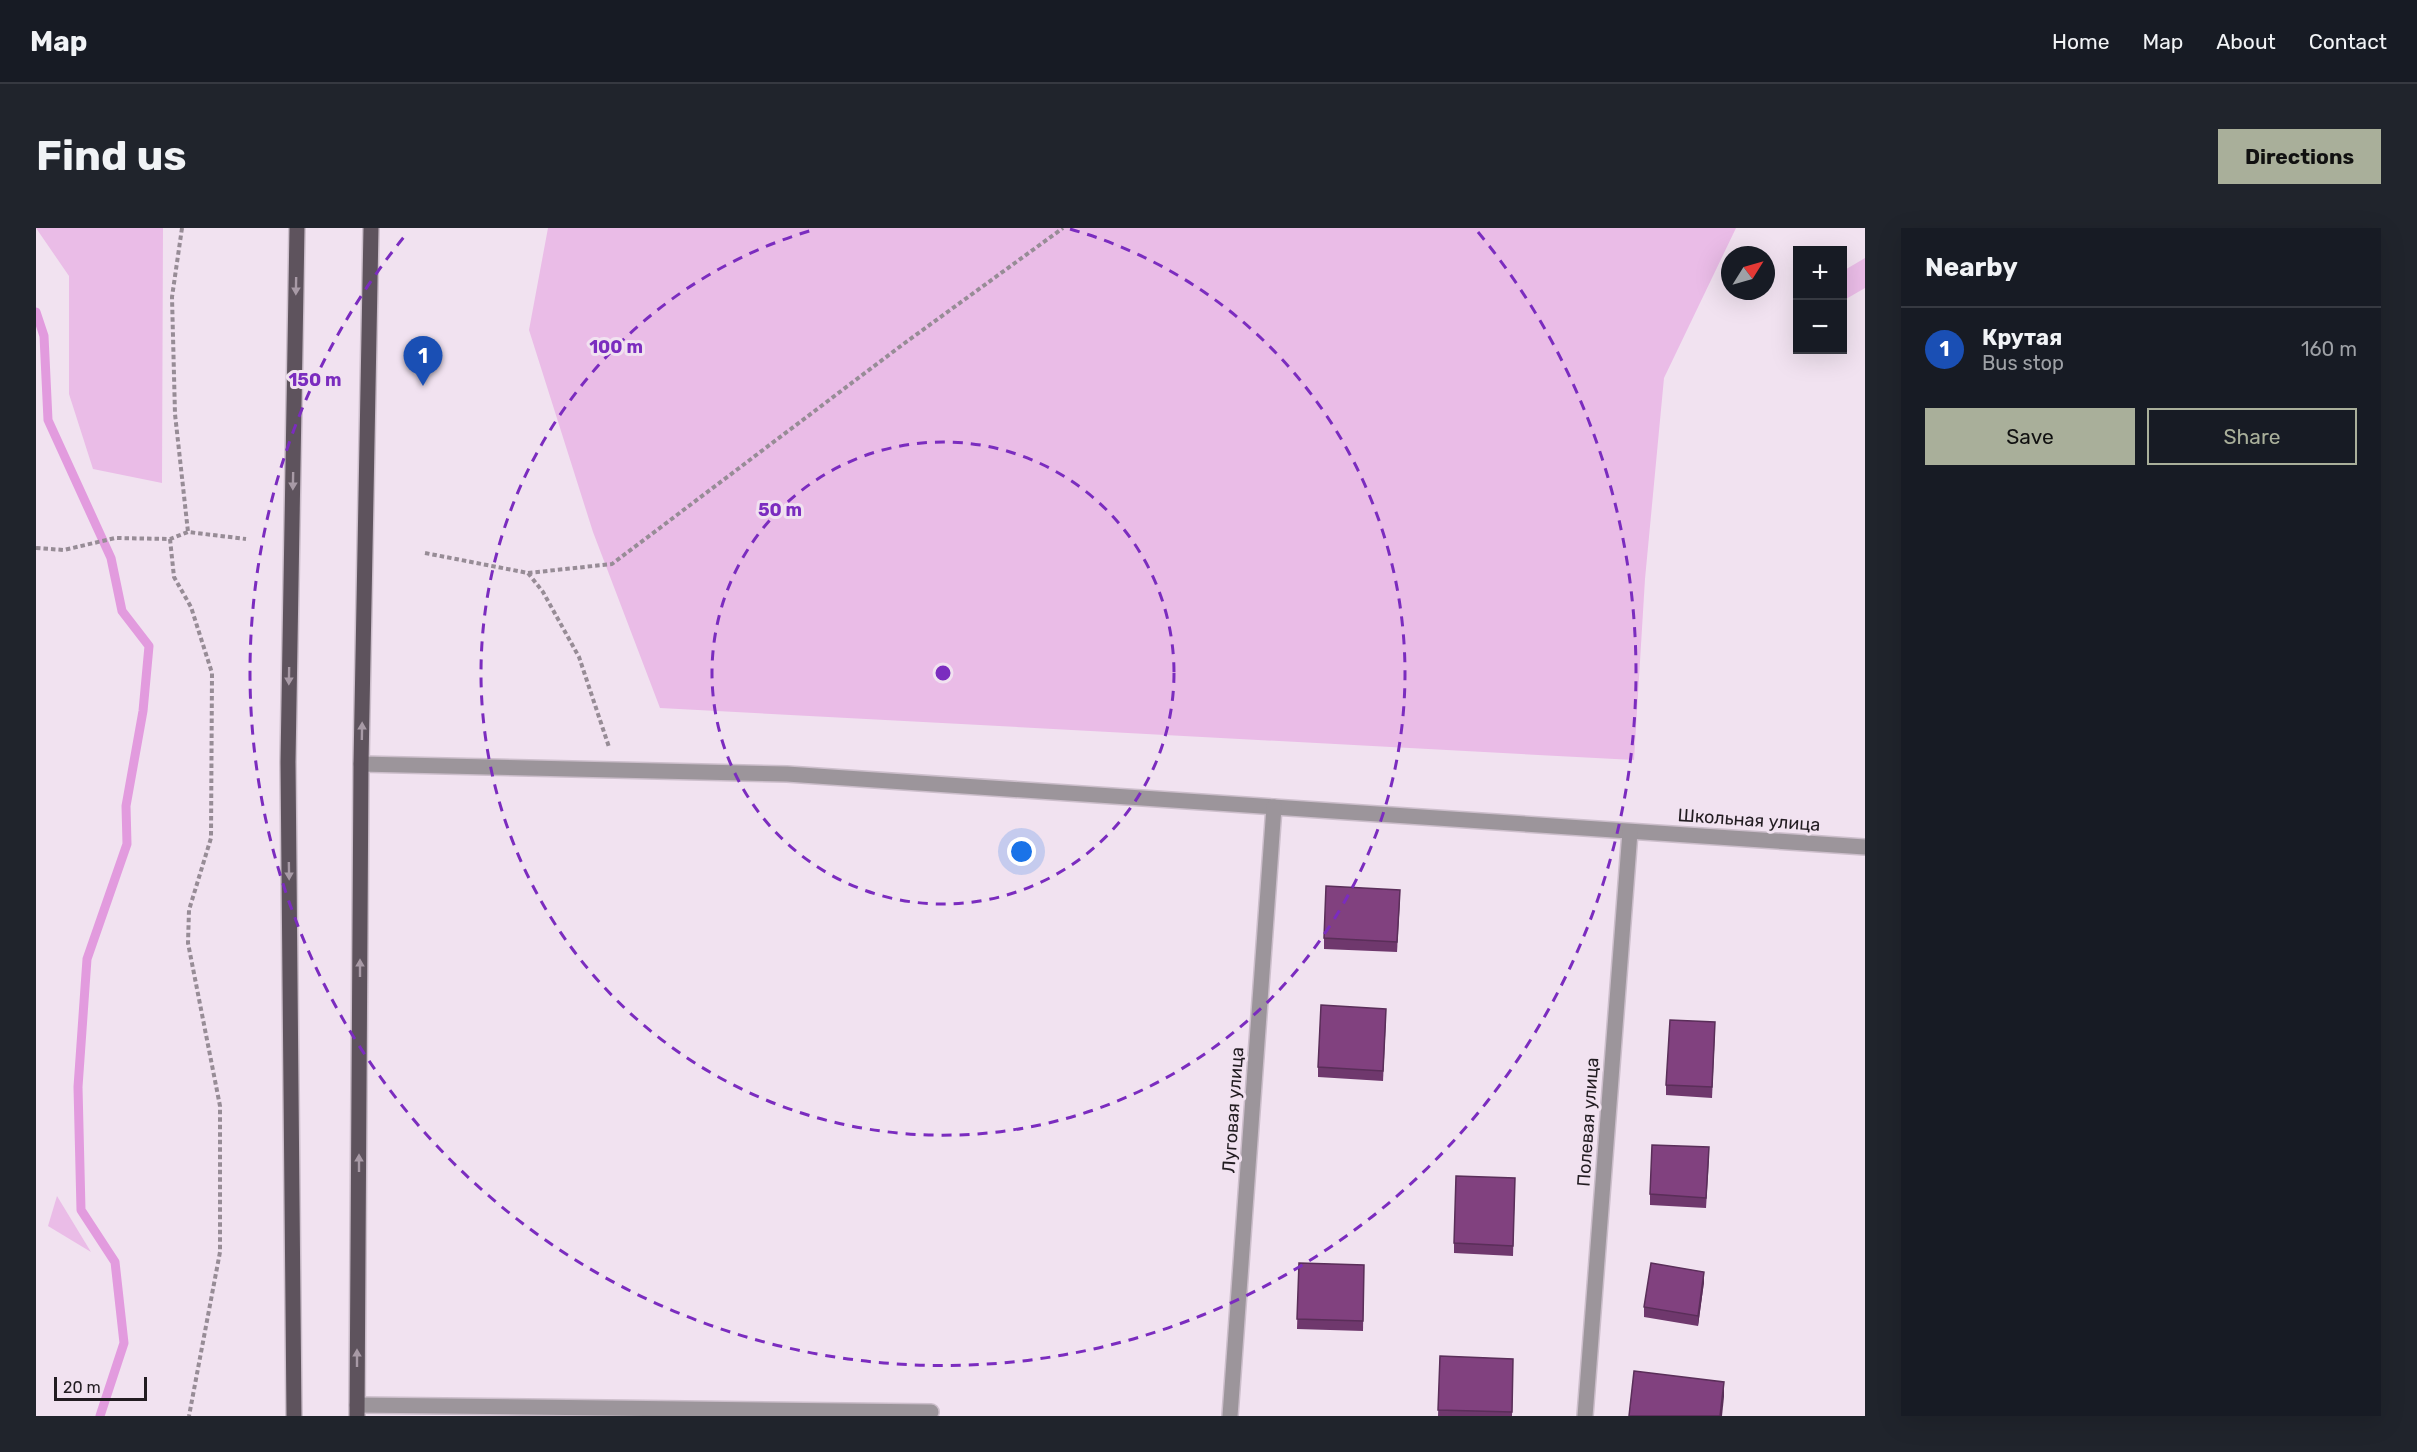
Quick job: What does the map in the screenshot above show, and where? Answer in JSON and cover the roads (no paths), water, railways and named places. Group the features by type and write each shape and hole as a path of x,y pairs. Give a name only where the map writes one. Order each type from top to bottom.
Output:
{"main road":[{"path":"294,1416 288,762 297,228"},
{"path":"357,1411 361,764 371,228"}],"street":[{"name":"Школьная улица","path":"361,764 787,774 1865,848"},
{"name":"Луговая улица","path":"1230,1416 1274,807"},
{"name":"Полевая улица","path":"1585,1416 1630,832"},
{"path":"357,1411 931,1412"}],"waterway":[{"path":"36,312 44,336 48,420 111,558 122,611 149,646 143,711 126,806 127,844 87,959 78,1087 81,1210 115,1262 124,1343 100,1416"}],"place":[{"name":"Крутая","path":"423,386"}]}
